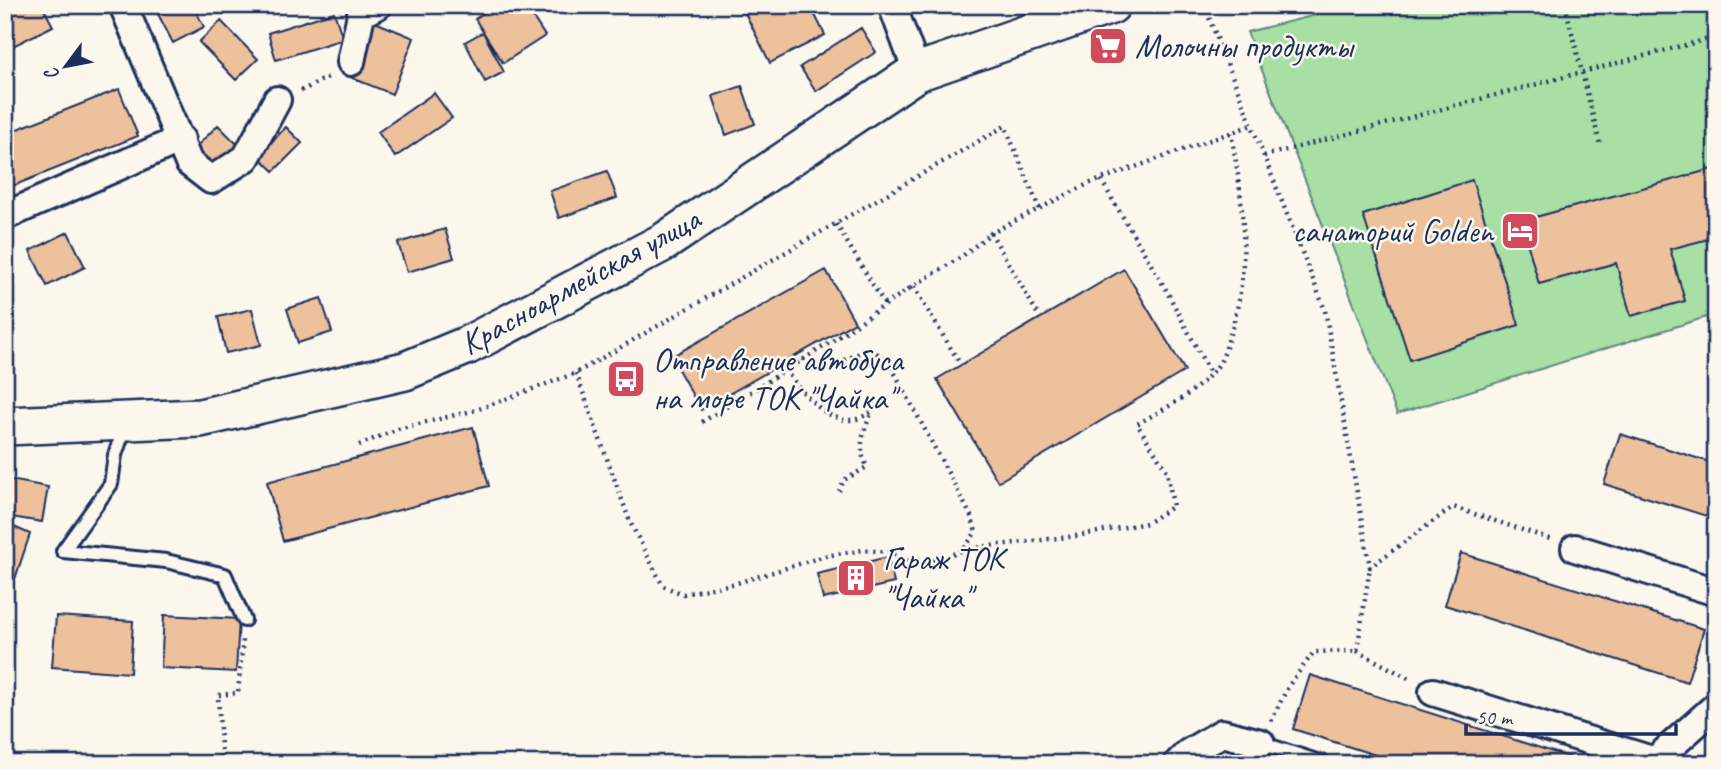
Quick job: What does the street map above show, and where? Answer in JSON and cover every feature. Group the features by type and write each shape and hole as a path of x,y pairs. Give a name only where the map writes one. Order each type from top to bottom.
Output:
{"main road":[{"name":"Красноармейская улица","path":"5,426 200,418 405,371 468,345 664,242 917,72 1111,5"}],"street":[{"path":"122,5 189,163 211,180 246,158 277,100"},
{"path":"351,62 361,14 378,5"},
{"path":"892,5 917,72"},
{"path":"5,216 181,139"},
{"path":"1575,548 1716,592"},
{"path":"1433,692 1653,762 1716,706"},
{"path":"1177,764 1188,753 1222,733 1261,743"}],"lane":[{"path":"127,421 115,454 111,484 63,551 166,561 225,575 244,620"},
{"path":"1261,743 1326,764"}],"path":[{"path":"1204,5 1325,310 1370,567 1357,651"},
{"path":"1565,5 1600,144"},
{"path":"1264,156 1716,37"},
{"path":"277,100 323,82 351,62"},
{"path":"836,224 884,303 961,257 991,233 1101,180 1252,125"},
{"path":"359,445 398,429 476,410 576,373 1005,126 1040,210"},
{"path":"576,373 630,522 663,586 683,594 737,583 825,556 863,550 891,552 914,564 942,559 963,550 1063,538 1147,523 1173,506 1167,471 1137,424 1199,386 1220,362 1237,313 1244,256 1240,181 1231,133"},
{"path":"1101,180 1165,288 1210,373"},
{"path":"991,233 1037,313"},
{"path":"702,422 913,286"},
{"path":"913,286 961,365"},
{"path":"803,359 817,372 831,368 856,353 873,350 890,364 971,516 976,532 963,550"},
{"path":"785,370 814,403 834,416 851,421 872,412 861,436 862,457 867,467 844,480 839,491"},
{"path":"1370,567 1453,507 1575,548"},
{"path":"222,764 218,695 238,693 244,620"},
{"path":"1282,699 1314,652 1357,651 1433,692"},
{"path":"782,764 787,764"}],"green space":[{"name":"санаторий Golden","path":"1357,5 1716,5 1716,314 1397,414 1247,32"}],"building":[{"path":"5,5 42,5 53,26 5,50"},
{"path":"175,5 193,5 204,27 173,43 158,14"},
{"path":"495,5 525,5 545,36 503,63 475,19"},
{"path":"559,5 579,5 564,14"},
{"path":"741,5 810,5 825,35 770,63"},
{"path":"334,12 343,39 276,60 268,33"},
{"path":"221,21 258,59 236,80 199,42"},
{"path":"375,22 414,38 392,94 352,78"},
{"path":"861,28 876,52 816,91 800,67"},
{"path":"483,32 504,72 485,82 465,42"},
{"path":"742,86 755,124 726,135 713,96"},
{"path":"119,89 138,136 5,189 5,134"},
{"path":"434,93 452,118 395,157 378,132"},
{"path":"218,125 238,145 215,167 196,147"},
{"path":"286,127 302,143 274,171 258,156"},
{"path":"1716,168 1716,237 1670,249 1685,301 1631,316 1616,263 1539,284 1521,221"},
{"path":"607,171 617,198 559,218 550,191"},
{"path":"1472,180 1519,325 1410,360 1363,215"},
{"path":"445,229 454,258 407,272 398,243"},
{"path":"68,232 85,267 47,286 30,251"},
{"path":"1124,269 1185,371 998,482 937,379"},
{"path":"826,270 855,322 701,410 671,357"},
{"path":"321,298 332,332 298,343 287,309"},
{"path":"252,309 261,345 226,353 218,317"},
{"path":"473,427 489,486 283,541 267,482"},
{"path":"1620,434 1716,464 1716,519 1604,484"},
{"path":"5,479 48,487 42,522 5,516"},
{"path":"5,523 30,534 15,579 5,576"},
{"path":"1461,553 1704,629 1687,682 1445,605"},
{"name":"Гараж ТОК \"Чайка\"","path":"888,557 894,583 823,599 817,574"},
{"path":"164,615 239,619 236,672 161,668"},
{"path":"56,616 133,621 130,673 52,667"},
{"path":"1310,675 1572,758 1571,764 1404,764 1293,729"}],"place":[{"name":"Молочны продукты","path":"1108,46"},
{"name":"санаторий Golden","path":"1520,231"},
{"name":"Отправление автобуса на море ТОК \"Чайка\"","path":"626,379"},
{"name":"Гараж ТОК \"Чайка\"","path":"856,578"}]}
